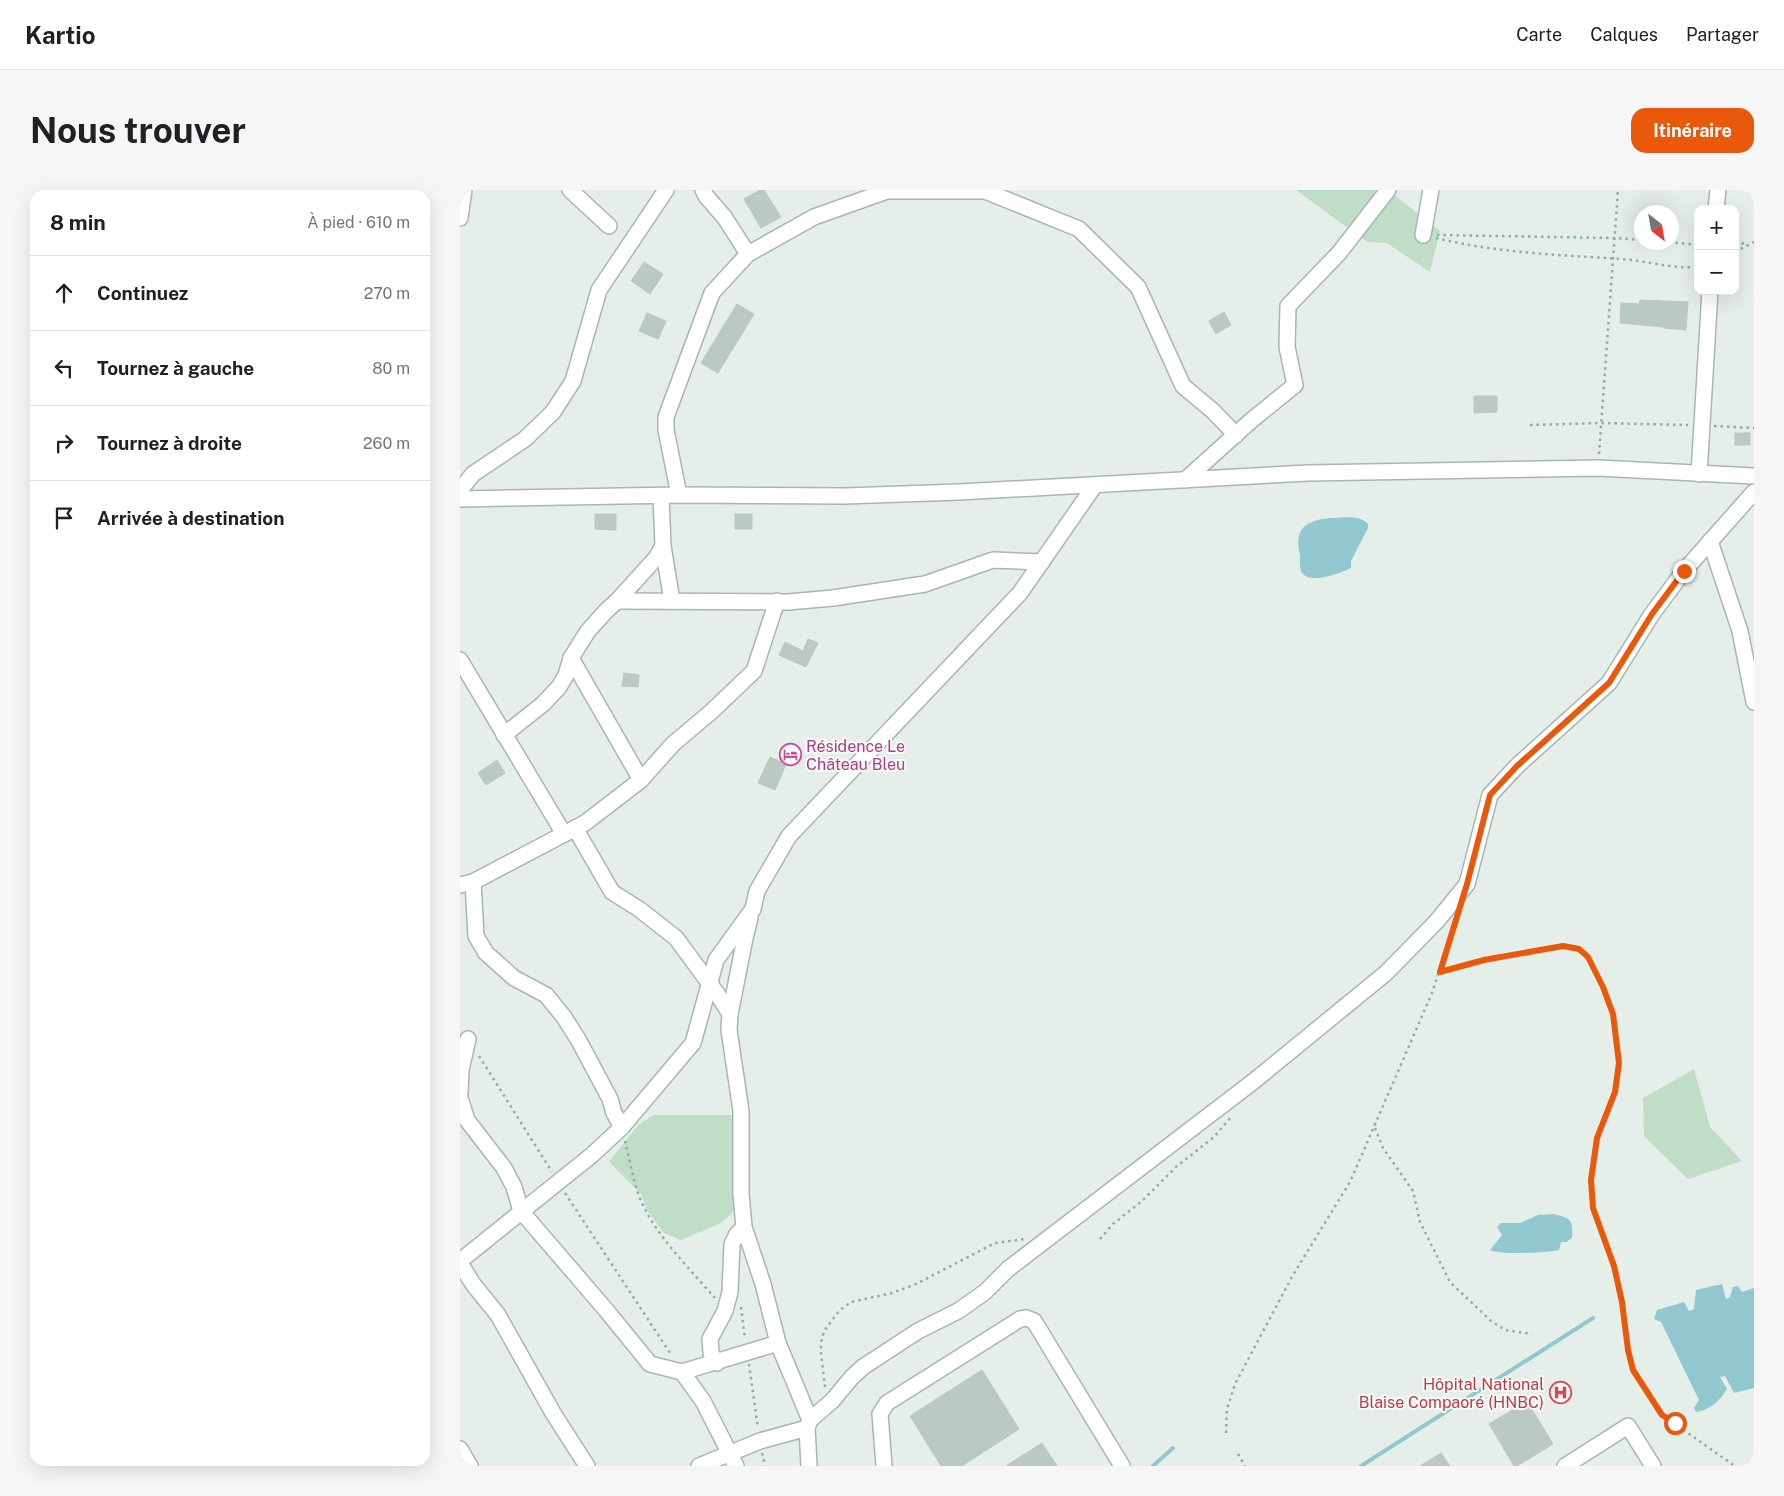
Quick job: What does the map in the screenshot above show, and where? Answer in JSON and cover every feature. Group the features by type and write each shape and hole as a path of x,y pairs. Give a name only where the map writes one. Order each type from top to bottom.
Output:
{"street":[{"path":"460,218 464,190"},
{"path":"570,190 609,226"},
{"path":"460,490 474,474 525,439 553,412 573,382 599,290 666,190"},
{"path":"703,190 725,218 748,254"},
{"path":"1185,480 1295,385 1286,347 1288,306 1340,253 1388,190"},
{"path":"1423,235 1431,190"},
{"path":"1716,205 1718,190"},
{"path":"679,495 666,430 666,417 712,293 748,254 814,217 888,191 984,191 1079,230 1138,286 1183,386 1213,411 1236,435"},
{"path":"1699,474 1710,295"},
{"path":"460,499 679,495 845,496 1095,485 1308,472 1598,468 1754,476"},
{"path":"809,1466 809,1424 778,1344 763,1284 744,1227 741,1194 741,1111 729,1030 730,1014 745,938 758,891 789,836 1020,593 1095,485"},
{"path":"699,1466 732,1460 760,1441 809,1424 863,1367 929,1324 958,1311 985,1292 1008,1268 1254,1080 1386,973 1437,921 1467,884 1490,795 1517,766 1609,683 1652,614 1684,571 1754,492"},
{"path":"661,496 663,546 672,601"},
{"path":"1710,541 1740,631 1754,702"},
{"path":"504,735 543,704 559,687 566,675 571,658 588,631 656,558 663,546"},
{"path":"617,600 777,602 832,598 925,584 993,560 1042,562"},
{"path":"622,1127 614,1113 610,1099 564,1017 546,995 514,978 486,953 476,936 466,884 585,823 641,780 673,744 712,711 754,671 777,602"},
{"path":"571,658 641,780"},
{"path":"460,660 504,735 612,892 639,909 676,938 730,1014"},
{"path":"587,1466 553,1413 498,1315 473,1284 460,1262 592,1155 622,1127 693,1043 716,960 753,909"},
{"path":"460,1093 461,1070 468,1039"},
{"path":"460,1098 464,1123 504,1168 514,1187 521,1211 650,1364 682,1372 778,1344"},
{"path":"514,1187 538,1198"},
{"path":"717,1363 712,1353 710,1339 725,1311 730,1292 732,1244 737,1234 744,1227"},
{"path":"884,1466 880,1414 887,1403 1020,1318 1026,1318 1034,1322 1122,1466"},
{"path":"682,1372 703,1401 732,1460"},
{"path":"1565,1466 1628,1426 1653,1466"},
{"path":"460,1449 470,1466"}],"path":[{"path":"1598,468 1618,190"},
{"path":"1423,235 1634,239"},
{"path":"1423,235 1464,245 1513,252 1694,267"},
{"path":"1739,244 1753,242"},
{"path":"1739,250 1753,242"},
{"path":"1679,243 1694,245"},
{"path":"1530,425 1601,423 1754,428"},
{"path":"1226,1433 1227,1409 1235,1384 1293,1275 1350,1182 1432,993 1456,920"},
{"path":"1440,972 1484,960 1563,946 1579,949 1588,957 1603,987 1613,1014 1619,1063 1615,1092 1597,1138 1591,1180 1592,1203 1614,1266 1633,1370 1662,1415 1735,1466"},
{"path":"468,1039 558,1182 682,1372"},
{"path":"1100,1239 1113,1224 1142,1201 1176,1167 1214,1137 1238,1110"},
{"path":"1374,1126 1383,1148 1413,1191 1420,1222 1450,1282 1491,1322 1506,1330 1532,1334"},
{"path":"622,1127 639,1196 646,1212 663,1236 725,1311"},
{"path":"837,1395 830,1395 826,1390 821,1343 824,1331 832,1319 850,1302 914,1286 996,1243 1018,1239 1046,1239"},
{"path":"1238,1454 1245,1466"}],"green space":[{"path":"1296,190 1388,190 1440,231 1430,272 1387,243 1367,242"},
{"path":"1694,1069 1710,1127 1742,1161 1688,1179 1644,1136 1643,1098"},
{"path":"654,1115 735,1115 740,1199 731,1214 721,1223 681,1240 664,1233 647,1210 641,1194 609,1162 638,1125"}],"water":[{"path":"1351,517 1360,519 1368,524 1368,528 1351,561 1351,568 1327,577 1307,577 1300,568 1298,540 1301,531 1307,524 1331,518"},
{"path":"1553,1214 1570,1220 1572,1227 1572,1238 1566,1242 1561,1242 1559,1250 1503,1253 1490,1250 1502,1235 1497,1227 1501,1223 1520,1223 1538,1215"},
{"path":"1722,1284 1726,1299 1730,1297 1733,1287 1738,1286 1742,1292 1754,1288 1754,1388 1734,1393 1725,1376 1720,1377 1727,1389 1718,1401 1710,1407 1696,1412 1694,1408 1699,1400 1661,1322 1654,1319 1657,1310 1684,1302 1689,1311 1694,1309 1696,1290"}],"building":[{"path":"760,190 764,190 781,217 761,228 744,199"},
{"path":"644,262 663,274 650,294 631,281"},
{"path":"1640,300 1688,302 1686,330 1620,323 1621,303 1639,304"},
{"path":"737,304 754,314 718,373 701,363"},
{"path":"1224,312 1231,325 1216,334 1209,321"},
{"path":"647,313 666,321 658,339 639,331"},
{"path":"1474,396 1497,396 1497,412 1474,413"},
{"path":"1735,433 1750,433 1750,445 1735,445"},
{"path":"595,514 616,514 616,530 595,529"},
{"path":"735,514 752,514 752,529 735,529"},
{"path":"808,639 818,643 806,667 779,655 785,642 803,651"},
{"path":"624,673 639,675 638,687 622,686"},
{"path":"770,757 786,764 775,790 758,783"},
{"path":"497,760 505,773 486,785 478,773"},
{"path":"982,1370 1019,1429 962,1466 941,1466 910,1416"},
{"path":"1527,1401 1553,1444 1514,1466 1489,1424"},
{"path":"1042,1443 1057,1466 1006,1466"},
{"path":"1441,1453 1450,1466 1420,1466"}],"waterway":[{"path":"1361,1466 1593,1318"},
{"path":"1153,1466 1173,1448"}],"place":[{"name":"Résidence Le Château Bleu","path":"790,755"},
{"name":"Hôpital National Blaise Compaoré (HNBC)","path":"1560,1393"}],"route":[{"path":"1675,1423 1662,1415 1633,1370 1614,1266 1593,1208 1591,1180 1597,1138 1615,1092 1619,1063 1613,1014 1603,987 1588,957 1579,949 1563,946 1484,960 1440,972 1467,884 1490,795 1517,766 1609,683 1652,614 1684,571"}]}
